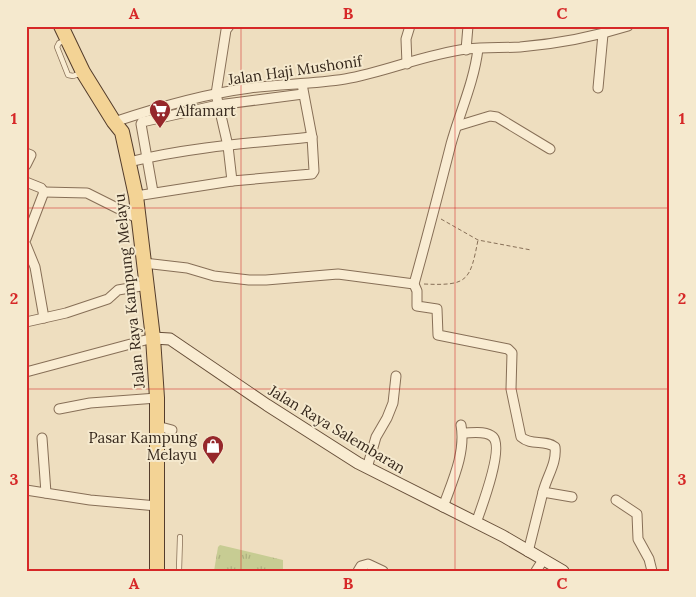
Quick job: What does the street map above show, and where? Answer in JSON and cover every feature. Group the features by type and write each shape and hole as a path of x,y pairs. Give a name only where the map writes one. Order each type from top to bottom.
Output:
{"main road":[{"name":"Jalan Raya Kampung Melayu","path":"61,26 83,72 122,132 136,196 154,338 158,398 157,571"},
{"name":"Jalan Raya Salembaran","path":"154,338 170,339 267,405 368,468 503,536 563,571"}],"street":[{"path":"229,26 226,30 216,94 228,146 232,181"},
{"path":"407,64 406,39 410,26"},
{"path":"466,50 468,26"},
{"name":"Jalan Haji Mushonif","path":"114,122 164,106 216,94 250,88 344,79 433,56 466,50 544,44 603,34 628,26"},
{"path":"598,88 603,34"},
{"path":"478,49 474,72 457,126 414,284 417,291 417,306 438,309 438,334 508,349 512,353 511,389 521,437 526,441 548,443 555,447 553,466 543,492 528,552"},
{"path":"136,196 232,181 312,174 314,170 312,137 302,84"},
{"path":"153,192 142,122 218,105 303,94"},
{"path":"457,126 490,116 497,117 550,149"},
{"path":"129,162 228,146 312,137"},
{"path":"26,154 31,155 26,165"},
{"path":"26,182 42,188 44,192"},
{"path":"44,192 87,193 139,219"},
{"path":"26,239 44,192"},
{"path":"26,245 35,267 44,318"},
{"path":"144,263 187,268 237,280 266,280 338,274 414,284"},
{"path":"26,322 108,299 118,290 147,285"},
{"path":"26,372 154,338"},
{"path":"368,468 376,437 393,403 396,376"},
{"path":"59,409 90,403 158,398"},
{"path":"157,426 172,430"},
{"path":"443,507 460,455 462,429 486,433 496,441 494,468 476,523"},
{"path":"42,438 46,493"},
{"path":"26,490 90,500 157,506"},
{"path":"543,492 572,497"},
{"path":"616,500 637,514 638,539 650,559 652,571"},
{"path":"536,571 543,560"},
{"path":"358,571 362,566 368,564 383,571"}],"lane":[{"path":"179,571 180,537"}],"path":[{"path":"434,215 478,240 531,250"},
{"path":"414,284 444,285 463,279 471,272 478,240"}],"green space":[{"path":"220,545 283,560 283,571 214,571"}],"place":[{"name":"Alfamart","path":"160,129"},
{"name":"Pasar Kampung Melayu","path":"213,465"}]}
